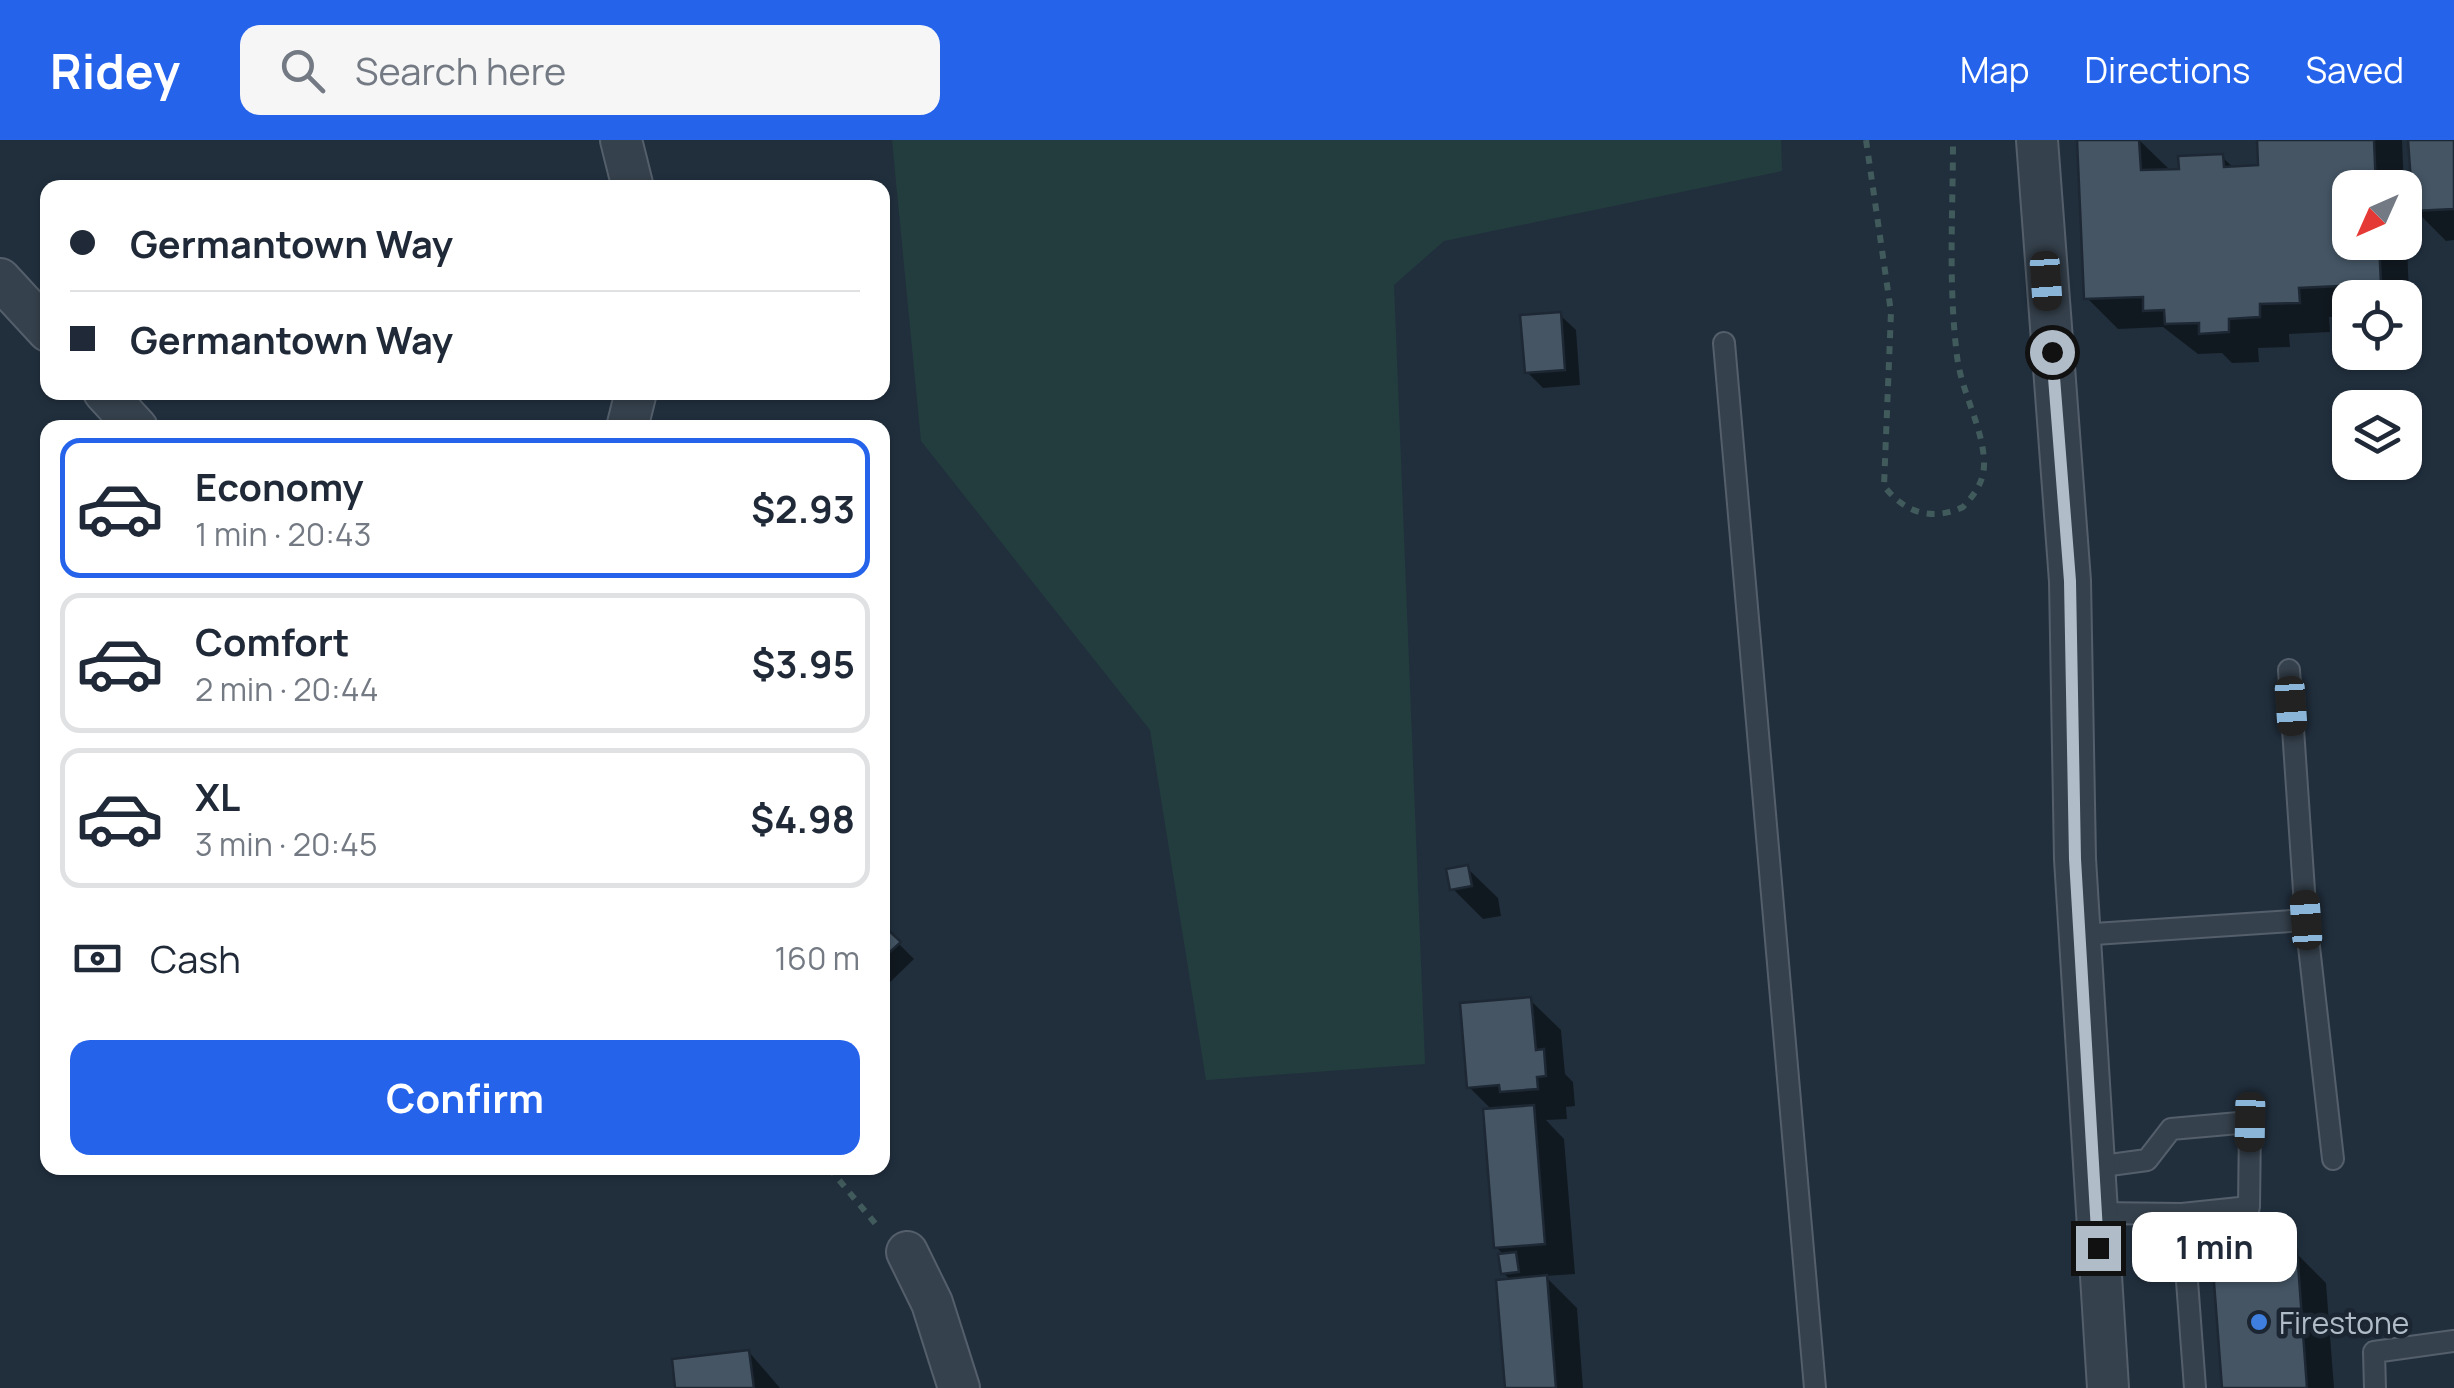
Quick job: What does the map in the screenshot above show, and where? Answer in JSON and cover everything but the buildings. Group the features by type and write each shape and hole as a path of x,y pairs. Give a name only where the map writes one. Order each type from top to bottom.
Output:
{"street":[{"path":"621,140 631,180"},
{"path":"2036,140 2070,581 2078,935 2108,1388"},
{"path":"0,279 40,322"},
{"path":"111,400 130,420"},
{"path":"908,1252 932,1302 958,1388"}],"lane":[{"path":"1724,343 1815,1388"},
{"path":"2288,670 2306,920 2333,1160"},
{"path":"2078,935 2306,920"},
{"path":"2096,1167 2146,1160 2171,1129 2250,1122 2249,1207 2182,1214 2096,1213"},
{"path":"2182,1214 2195,1388"},
{"path":"2374,1388 2374,1352 2454,1341"}],"path":[{"path":"1866,140 1890,312 1884,486 1910,511 1930,514 1950,514 1963,507 1983,479 1984,457 1964,398 1954,321 1953,140"},
{"path":"835,1175 858,1198 897,1257 908,1252"}],"green space":[{"path":"892,140 1781,140 1782,171 1444,241 1394,285 1425,1064 1206,1080 1150,730 921,441"}],"place":[{"name":"Firestone","path":"2259,1322"}],"route":[{"path":"2052,352 2070,581 2075,859 2098,1248"}]}
